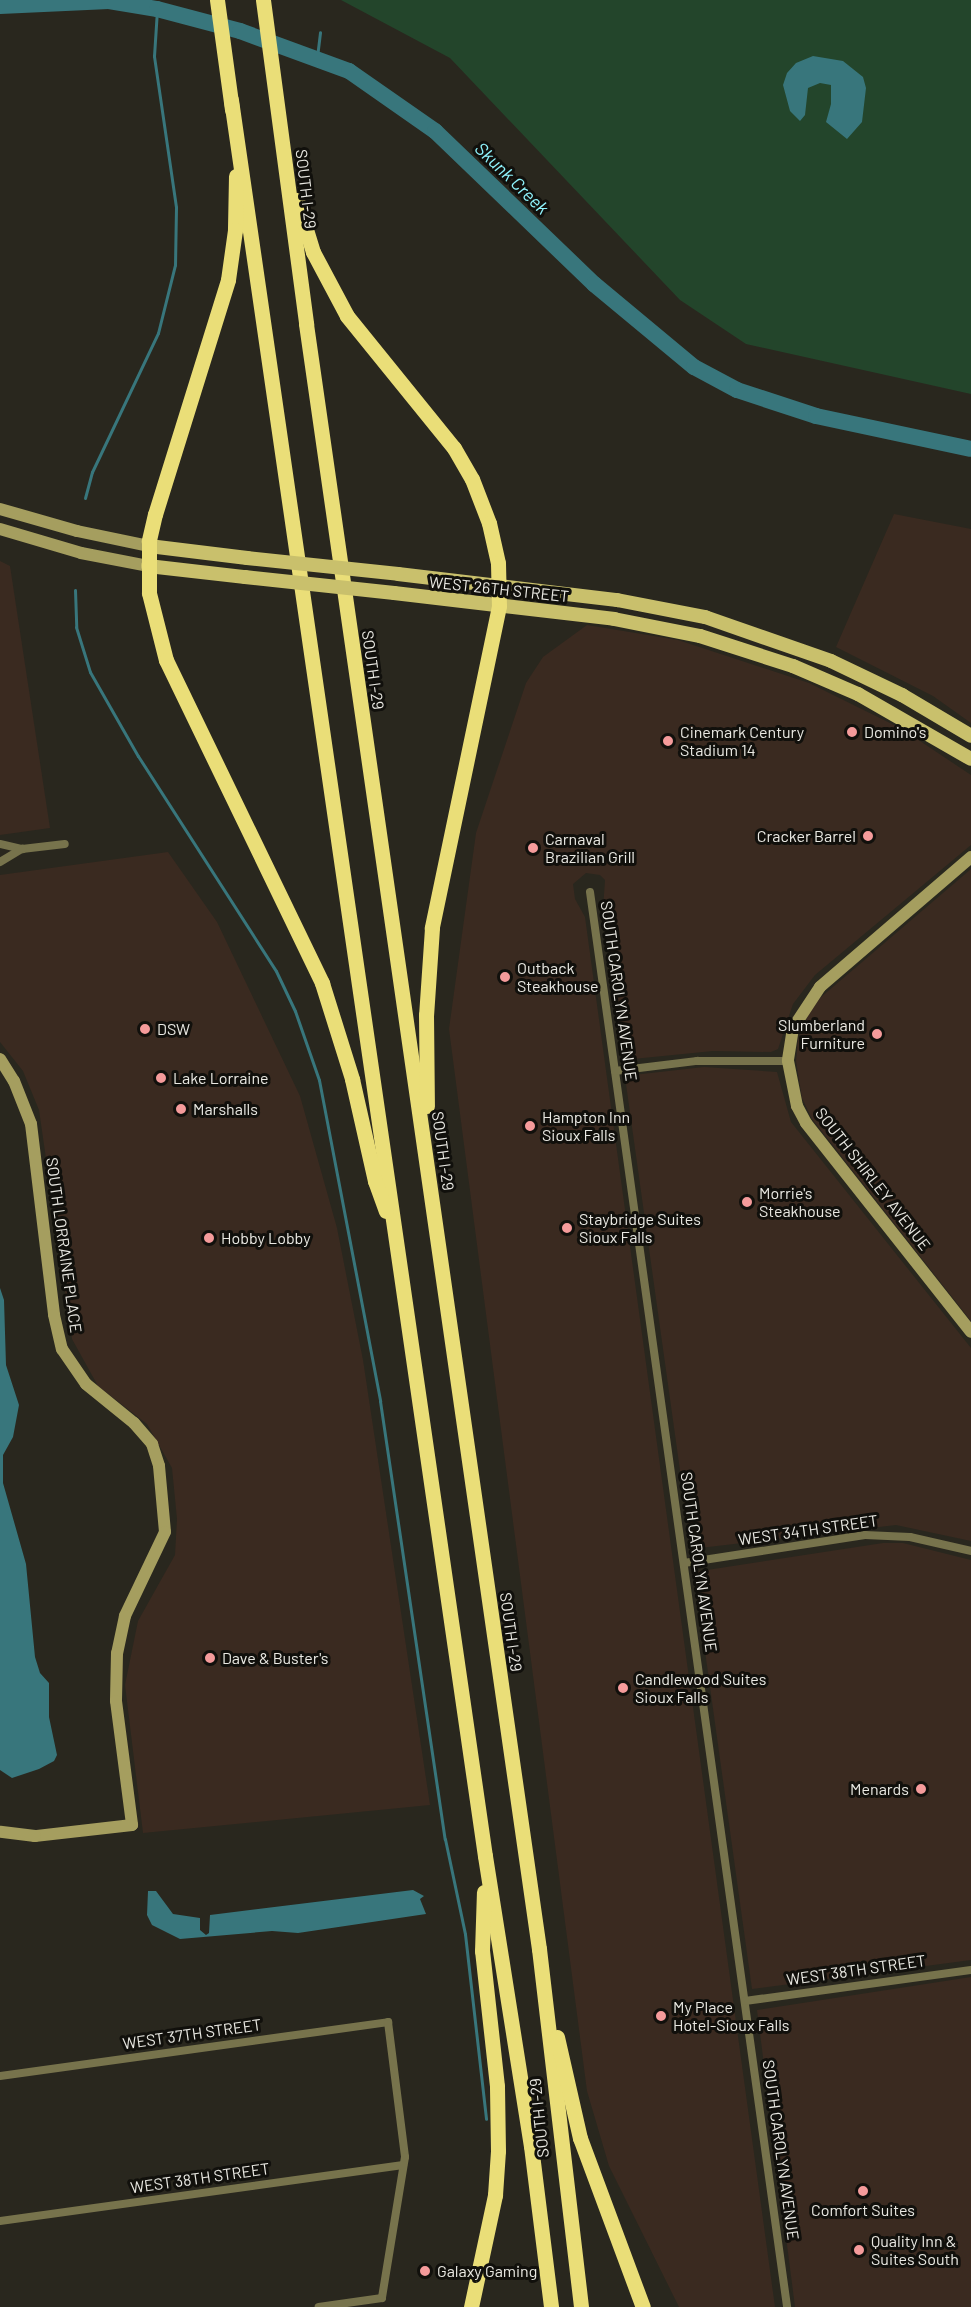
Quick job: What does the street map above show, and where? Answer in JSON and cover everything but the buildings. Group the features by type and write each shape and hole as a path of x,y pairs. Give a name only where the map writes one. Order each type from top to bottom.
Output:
{"highway":[{"name":"SOUTH I-29","path":"217,0 485,1856 531,2146 551,2307"},
{"name":"SOUTH I-29","path":"263,0 538,1949 581,2307"},
{"path":"230,93 236,199 228,280 155,514 148,566 152,616 166,660 295,922 326,993 352,1079 375,1181 397,1243"},
{"path":"278,106 296,196 322,272 363,339 464,464 489,523 499,586 499,606 432,928 426,1045 432,1199"},
{"path":"471,2307 495,2195 498,2151 496,2086 482,1951 485,1856"},
{"path":"538,1949 580,2138 643,2307"}],"main road":[{"name":"WEST 26TH STREET","path":"149,546 647,604 736,627 866,677 971,736"},
{"name":"WEST 26TH STREET","path":"148,566 644,623 763,655 876,703 971,759"}],"street":[{"name":"WEST 26TH STREET","path":"0,509 77,531 149,546"},
{"name":"WEST 26TH STREET","path":"0,529 81,553 148,566"},
{"path":"0,844 22,849 65,844"},
{"path":"0,862 22,849"},
{"name":"SOUTH SHIRLEY AVENUE","path":"971,857 820,987 796,1021 788,1061 797,1106 806,1123 971,1332"},
{"name":"SOUTH CAROLYN AVENUE","path":"590,892 788,2307"},
{"name":"SOUTH LORRAINE PLACE","path":"0,1059 14,1081 31,1124 54,1315 62,1348 86,1384 145,1433 159,1466 165,1532 126,1617 116,1667 116,1701 132,1825 35,1836 0,1832"},
{"path":"615,1071 697,1061 788,1061"},
{"name":"WEST 34TH STREET","path":"684,1563 865,1535 910,1537 971,1551"},
{"name":"WEST 38TH STREET","path":"745,2001 971,1970"},
{"name":"WEST 37TH STREET","path":"0,2076 388,2022 404,2164"},
{"path":"319,2307 382,2298 404,2164"},
{"name":"WEST 38TH STREET","path":"0,2221 404,2164"}],"shaded area":[{"path":"894,514 971,529 971,723 933,696 836,647"},
{"path":"0,561 10,566 50,828 0,835"},
{"path":"587,625 678,640 809,683 902,729 971,775 971,845 815,975 793,1004 778,1049 771,1052 713,1051 623,1060 603,909 605,880 600,875 586,873 573,884 575,899 585,917 775,2307 679,2307 609,2166 587,2091 449,1029 476,833 526,683 543,657"},
{"path":"168,852 217,922 300,1096 337,1228 363,1360 430,1805 143,1833 125,1685 138,1621 175,1555 177,1519 172,1468 147,1424 98,1386 72,1339 39,1110 23,1071 0,1042 0,875"},
{"path":"971,869 971,1321 812,1119 802,1098 796,1061 798,1040 808,1015 820,998"},
{"path":"704,1067 777,1072 791,1122 971,1348 971,1541 896,1525 691,1549 626,1084 633,1075"},
{"path":"883,1543 903,1543 971,1560 971,1960 752,1989 694,1572"},
{"path":"971,1977 971,2307 795,2307 757,2010"}],"green space":[{"path":"341,0 971,0 971,394 746,344 680,300 450,58"}],"water":[{"path":"813,56 843,61 863,77 866,88 862,122 847,139 826,122 831,104 831,85 820,83 808,88 805,115 800,121 790,111 783,85 787,73 796,63"},
{"path":"0,1288 4,1300 6,1365 19,1405 13,1437 3,1455 3,1483 26,1564 35,1657 40,1673 49,1683 49,1717 57,1755 54,1761 39,1769 12,1778 0,1770"},
{"path":"413,1890 424,1896 420,1899 426,1914 298,1933 272,1931 180,1939 152,1925 147,1915 148,1891 156,1891 173,1914 200,1918 200,1930 206,1935 209,1933 210,1915"}],"waterway":[{"name":"Skunk Creek","path":"0,6 109,1 157,9 240,31 349,71 435,131 594,284 694,367 737,390 816,416 971,449"},
{"path":"85,498 92,472 158,333 175,265 176,207 154,56 157,9"},
{"path":"317,57 320,32"},
{"path":"75,590 76,627 90,672 138,756 276,971 295,1011 319,1080 380,1401 445,1839 465,1934 486,2119"}],"place":[{"name":"Domino's","path":"852,732"},
{"name":"Cinemark Century Stadium 14","path":"668,741"},
{"name":"Cracker Barrel","path":"868,836"},
{"name":"Carnaval Brazilian Grill","path":"533,848"},
{"name":"Outback Steakhouse","path":"505,977"},
{"name":"DSW","path":"145,1029"},
{"name":"Slumberland Furniture","path":"877,1034"},
{"name":"Lake Lorraine","path":"161,1078"},
{"name":"Marshalls","path":"181,1109"},
{"name":"Hampton Inn Sioux Falls","path":"530,1126"},
{"name":"Morrie's Steakhouse","path":"747,1202"},
{"name":"Staybridge Suites Sioux Falls","path":"567,1228"},
{"name":"Hobby Lobby","path":"209,1238"},
{"name":"Dave & Buster's","path":"210,1658"},
{"name":"Candlewood Suites Sioux Falls","path":"623,1688"},
{"name":"Menards","path":"921,1789"},
{"name":"My Place Hotel-Sioux Falls","path":"661,2016"},
{"name":"Comfort Suites","path":"863,2191"},
{"name":"Quality Inn & Suites South","path":"859,2250"},
{"name":"Galaxy Gaming","path":"425,2271"}]}
